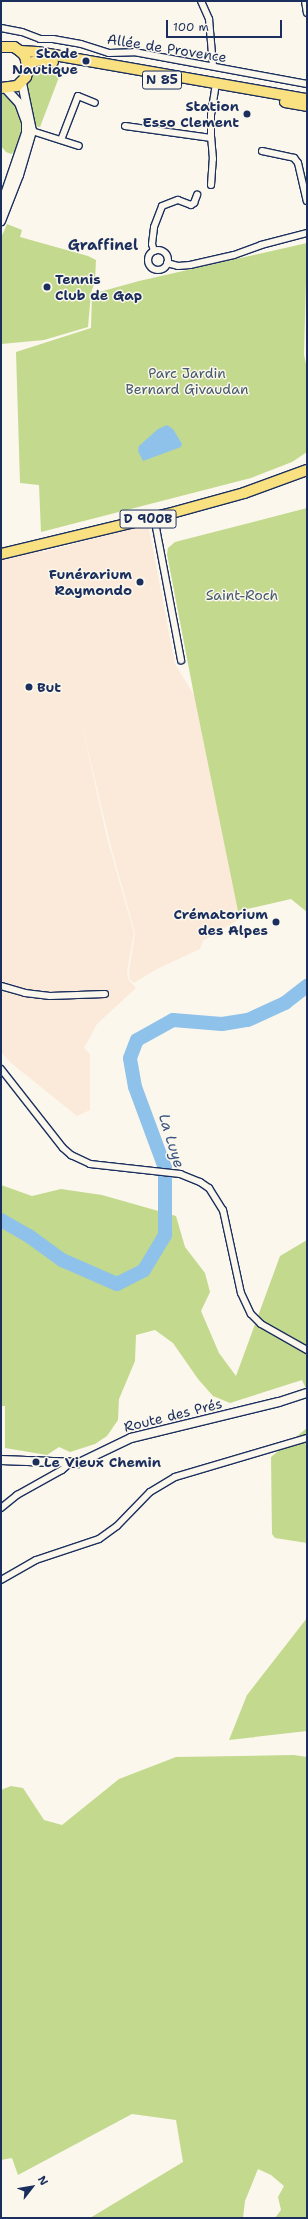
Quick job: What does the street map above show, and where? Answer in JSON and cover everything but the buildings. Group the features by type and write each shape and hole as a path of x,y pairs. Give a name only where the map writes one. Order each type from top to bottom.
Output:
{"main road":[{"name":"N 85","path":"1,47 8,46 20,51 53,55 216,87"},
{"path":"4,88 22,82 28,70 28,63 20,51"},
{"name":"N 85","path":"28,63 41,60 303,99 307,106"},
{"name":"D 900B","path":"292,476 307,465"},
{"name":"D 900B","path":"1,554 154,517 244,493 307,470"}],"street":[{"path":"201,1 209,19 213,66"},
{"path":"305,1 307,13"},
{"name":"Allée de Provence","path":"1,28 22,32 40,39 53,39 81,44 109,53 134,52 307,84"},
{"path":"1,221 32,131 22,82"},
{"path":"211,185 214,159 210,138 216,87"},
{"path":"1,206 26,133 26,122 19,103 4,88"},
{"path":"61,140 78,96 95,103"},
{"path":"125,126 210,138"},
{"path":"32,131 79,146"},
{"path":"262,151 294,158 298,163 307,201"},
{"path":"167,263 162,269 152,267 148,260 154,251 152,244 157,217 162,206 178,200 191,205 194,204 197,195"},
{"path":"167,263 178,266 190,265 234,255 261,245 307,233"},
{"path":"154,251 164,253 167,263"},
{"path":"154,517 161,536 181,660"},
{"path":"1,986 25,993 50,996 106,994"},
{"path":"1,1069 63,1148 71,1155 90,1164 180,1174 200,1182 209,1188 223,1210 241,1293 251,1314 261,1324 307,1350"},
{"name":"Route des Prés","path":"1,1460 69,1464 87,1461 131,1438 279,1402 307,1393"},
{"path":"1,1580 36,1560 99,1539 117,1526 150,1492 175,1477 307,1438"},
{"path":"1,1508 17,1495 62,1470 69,1464"}],"shaded area":[{"path":"148,524 175,664 194,695 241,918 203,941 200,949 157,969 134,983 129,978 135,933 111,847 81,721 107,838 134,933 127,971 128,979 136,988 97,1024 84,1048 90,1054 90,1110 77,1116 11,1063 1,1052 1,556 41,547 43,552"}],"green space":[{"path":"33,66 61,72 40,127 35,126 26,85 31,77"},
{"path":"1,90 13,101 23,124 21,141 16,151 11,154 6,152 1,146"},
{"name":"Tennis Club de Gap","path":"7,224 22,230 20,237 88,256 96,260 95,281 91,293 88,327 44,340 1,344 1,238"},
{"name":"Parc Jardin Bernard Givaudan","path":"307,243 304,355 307,368 307,452 292,462 251,478 41,532 39,485 20,483 16,352 91,328 92,294 139,281"},
{"name":"Saint-Roch","path":"307,508 307,912 291,899 238,911 194,695 167,554 168,548 175,542"},
{"path":"1,1185 32,1196 61,1189 102,1195 176,1216 185,1247 205,1273 210,1292 201,1311 219,1353 236,1376 280,1256 307,1240 307,1391 302,1380 230,1403 213,1396 198,1379 173,1343 155,1330 136,1335 135,1361 119,1399 118,1420 107,1436 95,1444 70,1452 59,1447 47,1455 5,1448 5,1406 1,1406"},
{"path":"307,1428 307,1543 275,1538 272,1534 271,1457"},
{"path":"307,1618 307,1731 229,1740 247,1695"},
{"path":"294,1755 307,1757 307,2218 275,2218 281,2210 278,2197 284,2186 271,2175 258,2169 245,2201 243,2218 90,2218 183,2162 176,2120 132,2114 18,2175 12,2158 1,2160 1,1790 11,1786 23,1788 44,1820 62,1825 119,1779 176,1757"}],"water":[{"path":"167,425 173,429 182,444 181,447 143,461 138,451 139,446 158,429"}],"waterway":[{"name":"La Luye","path":"1,1220 29,1236 62,1260 117,1284 144,1270 165,1235 165,1168 135,1087 130,1058 137,1040 173,1020 222,1024 248,1020 285,1003 307,986"}],"place":[{"name":"Stade Nautique","path":"86,61"},
{"name":"Station Esso Clement","path":"247,114"},
{"name":"Tennis Club de Gap","path":"47,287"},
{"name":"Funérarium Raymondo","path":"140,582"},
{"name":"But","path":"29,687"},
{"name":"Crématorium des Alpes","path":"276,922"},
{"name":"Le Vieux Chemin","path":"36,1462"}],"district":[{"name":"Graffinel","path":"103,246"}]}
